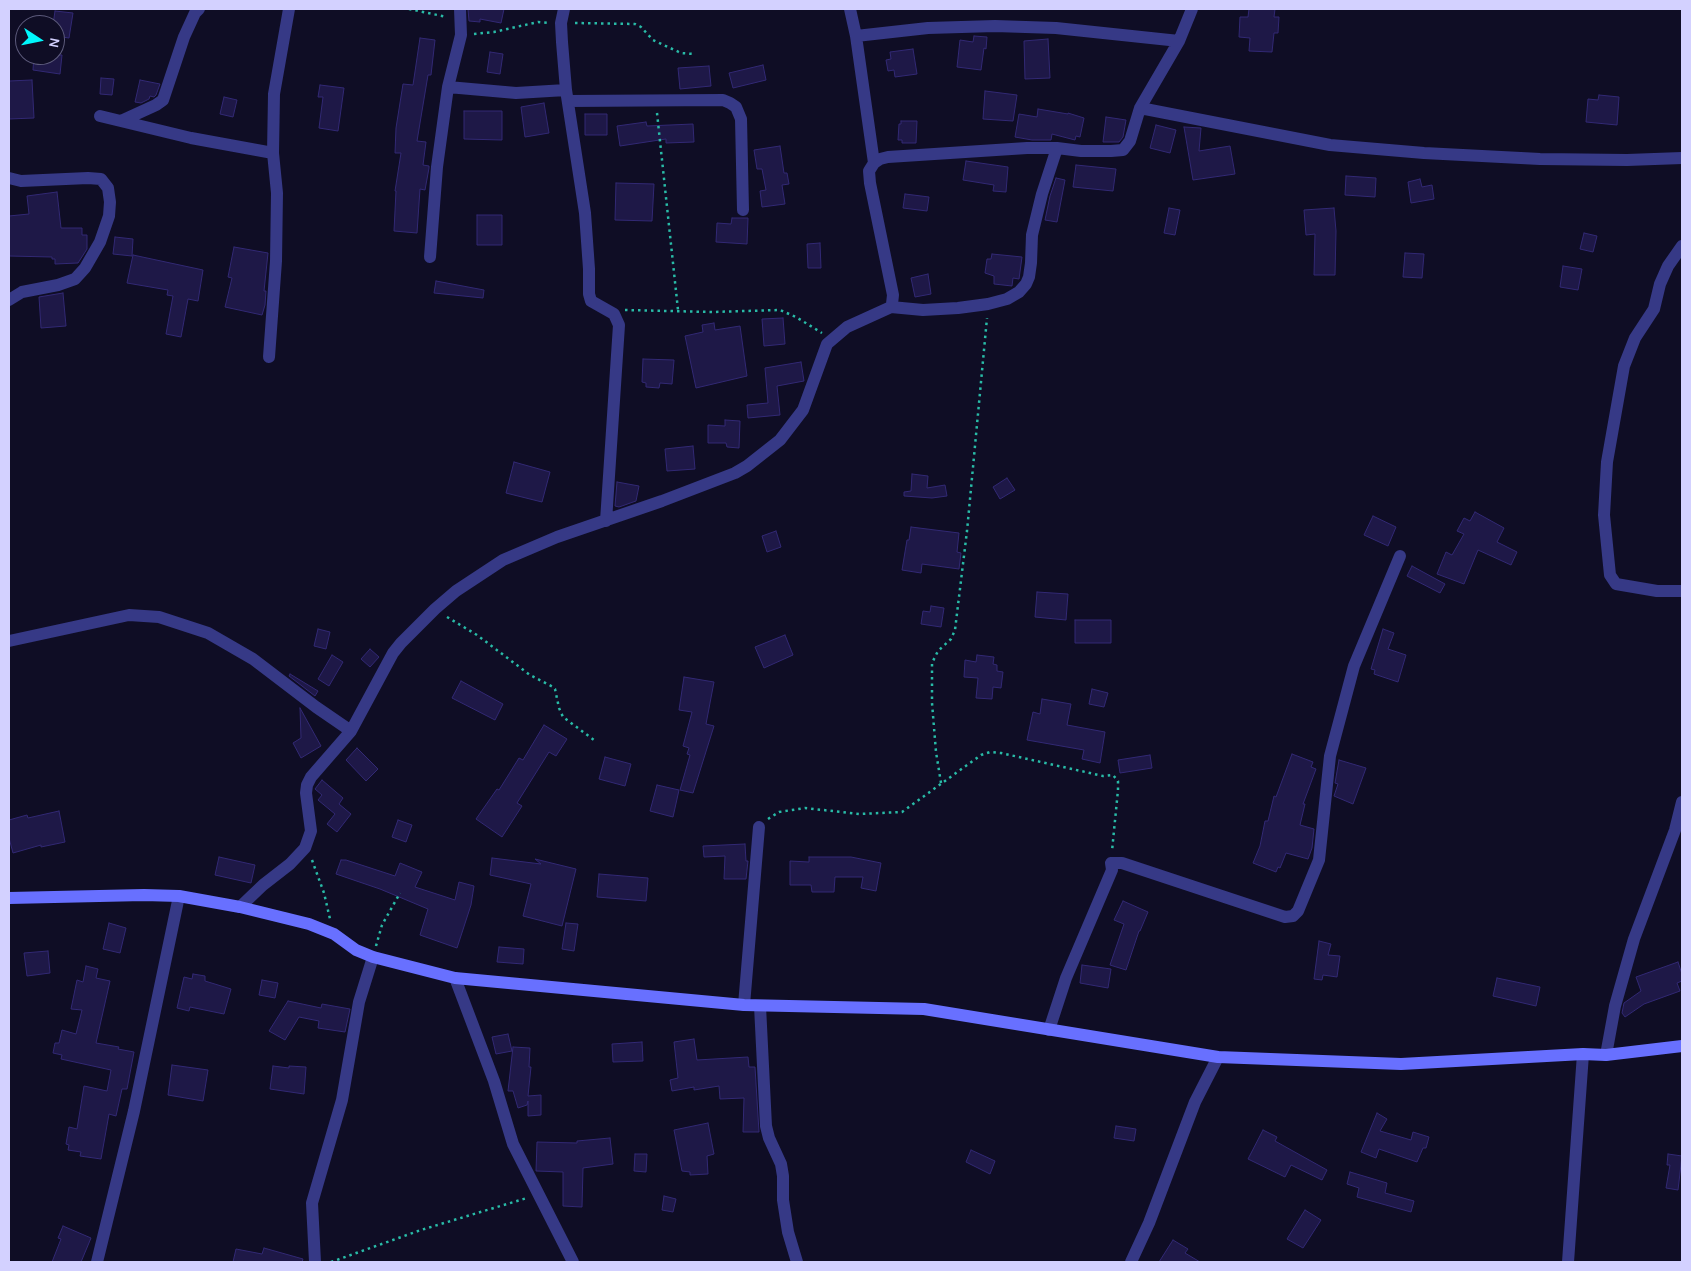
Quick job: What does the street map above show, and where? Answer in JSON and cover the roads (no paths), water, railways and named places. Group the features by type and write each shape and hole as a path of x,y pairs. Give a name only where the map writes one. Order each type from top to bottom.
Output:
{"street":[{"path":"121,121 156,106 163,100 184,37 199,9"},
{"path":"269,357 276,251 277,193 273,153 274,94 289,9"},
{"path":"564,9 562,23 567,96 585,213 589,294 591,301 609,310 617,318 619,330 606,521"},
{"path":"850,9 856,36 874,163"},
{"path":"890,307 893,295 870,183 869,171 874,163 888,157 1027,148 1057,148 1081,151 1124,150 1130,141 1140,108 1179,41 1192,9"},
{"path":"430,257 437,167 448,87 461,35 461,14"},
{"path":"856,36 928,28 995,26 1056,28 1179,41"},
{"path":"448,87 656,101 722,100 730,102 736,107 741,119 743,210"},
{"path":"1140,108 1330,145 1424,153 1540,159 1627,160 1682,158"},
{"path":"100,116 191,138 273,153"},
{"path":"240,907 263,885 290,864 305,848 311,831 306,793 307,785 351,731 393,654 411,632 435,609 456,591 502,560 557,537 606,521 735,472 761,455 780,440 803,410 823,351 831,338 846,327 890,307 923,310 988,304 1007,299 1019,292 1026,284 1031,263 1032,235 1042,194 1057,148"},
{"path":"9,178 21,181 88,178 101,180 108,188 110,202 109,216 100,242 85,268 74,279 58,285 22,292 9,300"},
{"path":"1682,246 1668,266 1660,284 1654,309 1634,338 1624,366 1607,462 1604,515 1610,575 1616,584 1658,591 1682,591"},
{"path":"1049,1030 1066,978 1112,870 1111,863 1122,863 1285,917 1293,916 1298,911 1319,860 1330,756 1354,666 1400,556"},
{"path":"9,641 129,615 159,617 208,633 253,659 351,731"},
{"path":"1606,1055 1615,1006 1634,939 1674,830 1682,802"},
{"path":"744,1005 759,826"},
{"path":"9,898 179,896 240,907 308,924 334,934 356,950 373,957 455,978 744,1005 924,1009 1218,1057 1402,1064 1583,1054 1606,1055 1682,1046"},
{"path":"97,1262 134,1111 179,896"},
{"path":"314,1262 312,1203 342,1100 359,1002 373,957"},
{"path":"455,978 494,1081 513,1144 573,1262"},
{"path":"760,1006 766,1126 769,1138 781,1164 783,1200 797,1262"},
{"path":"1568,1262 1583,1054"},
{"path":"1131,1262 1150,1223 1194,1102 1218,1057"}]}
